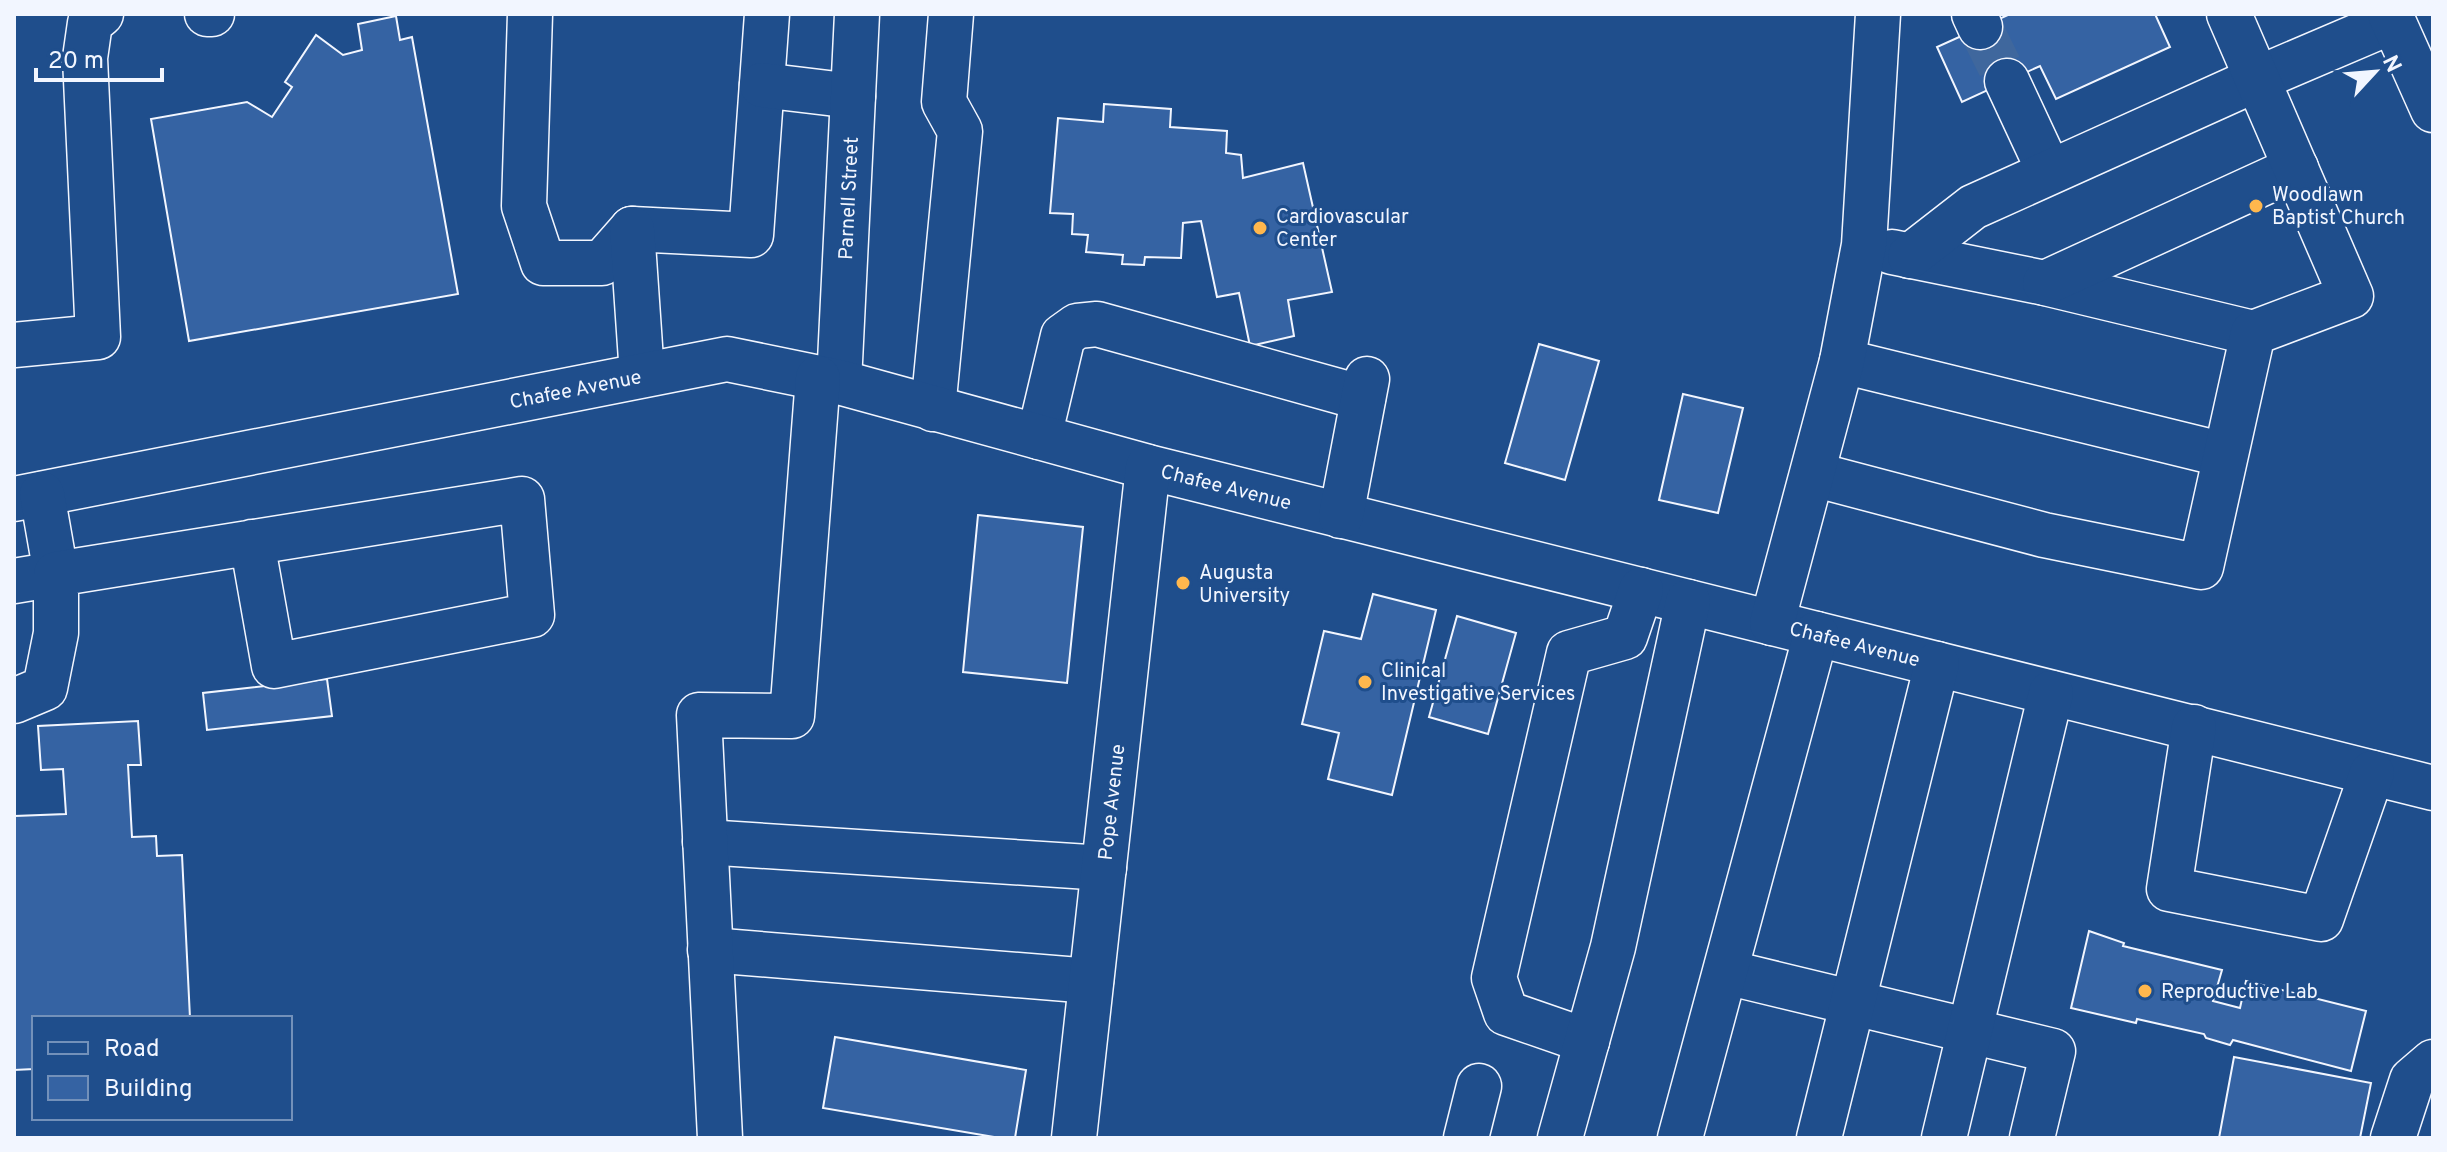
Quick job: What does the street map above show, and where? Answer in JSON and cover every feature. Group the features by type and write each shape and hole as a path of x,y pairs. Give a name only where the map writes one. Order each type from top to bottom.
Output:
{"street":[{"path":"14,345 98,337 85,58 90,23 101,14"},
{"path":"530,14 524,206 543,263 602,263 632,229"},
{"path":"632,229 751,235 767,14"},
{"name":"Parnell Street","path":"705,842 699,715 792,716 828,380 853,96 857,14"},
{"path":"933,409 960,131 944,102 951,14"},
{"path":"1772,623 1842,361 1864,245 1878,14"},
{"path":"1864,245 2045,283 2253,333 2351,296 2229,14"},
{"path":"1910,256 1973,207 2392,17 2431,98"},
{"path":"2007,81 2049,171"},
{"path":"762,85 853,96"},
{"path":"2045,283 2296,168"},
{"path":"632,229 642,375"},
{"path":"1039,437 1063,336 1077,326 1097,324 1365,388 1341,516"},
{"path":"1813,474 2044,535 2201,567 2253,333"},
{"name":"Chafee Avenue","path":"28,497 727,359 828,380 1148,467 2433,788"},
{"path":"1842,361 2225,455"},
{"name":"Pope Avenue","path":"1074,1138 1148,467"},
{"path":"14,701 45,688 56,633 35,578 28,497"},
{"path":"35,578 252,542 522,499 532,615 274,666 252,542"},
{"path":"1625,637 1641,590"},
{"path":"1560,1138 1613,947 1688,602"},
{"path":"1680,1138 1816,634"},
{"path":"1587,1041 1506,1013 1494,978 1569,653 1625,637 1676,660"},
{"path":"1819,1138 1937,664"},
{"path":"1944,1138 2051,693"},
{"path":"2194,727 2169,889 2321,919 2372,773"},
{"path":"720,1138 705,842 1104,868"},
{"path":"710,950 1091,981"},
{"path":"1726,972 2053,1051 2032,1138"},
{"path":"2393,1138 2412,1080 2433,1062"},
{"path":"1466,1138 1479,1086"}],"building":[{"path":"2010,14 2155,14 2170,47 2056,99 2040,66 1962,102 1937,47"},
{"path":"396,16 400,40 412,37 458,294 189,341 151,119 247,102 272,117 292,87 285,82 316,35 343,55 362,50 358,24"},
{"name":"Cardiovascular Center","path":"1104,104 1171,109 1170,127 1227,131 1226,153 1241,155 1243,178 1303,163 1332,292 1288,300 1294,336 1250,346 1239,293 1217,297 1201,221 1183,223 1181,258 1145,257 1144,265 1122,264 1123,255 1086,252 1088,235 1072,234 1073,214 1050,213 1058,118 1103,122"},
{"path":"1539,344 1599,361 1565,480 1505,463"},
{"path":"1683,394 1743,408 1718,513 1659,500"},
{"path":"978,515 1083,527 1067,683 963,672"},
{"name":"Clinical Investigative Services","path":"1373,594 1436,610 1392,795 1328,779 1339,733 1302,724 1324,631 1361,639"},
{"path":"1457,616 1516,633 1488,734 1429,717"},
{"path":"327,679 332,716 207,730 203,693"},
{"path":"138,721 141,765 128,765 132,837 156,836 157,856 182,855 190,1016 32,1016 32,1069 14,1070 15,816 66,814 63,769 41,770 38,726"},
{"name":"Reproductive Lab","path":"2089,931 2124,943 2123,946 2222,970 2213,1001 2240,1008 2246,981 2366,1011 2351,1071 2233,1040 2230,1045 2206,1038 2204,1034 2071,1008"},
{"path":"835,1037 1026,1070 1015,1138 823,1108"},
{"path":"2234,1057 2371,1083 2360,1138 2219,1138"}],"tunnel":[{"path":"1980,27 2007,81"}],"place":[{"name":"Woodlawn Baptist Church","path":"2256,206"},
{"name":"Cardiovascular Center","path":"1260,228"},
{"name":"Augusta University","path":"1183,583"},
{"name":"Clinical Investigative Services","path":"1365,682"},
{"name":"Reproductive Lab","path":"2145,991"}]}
